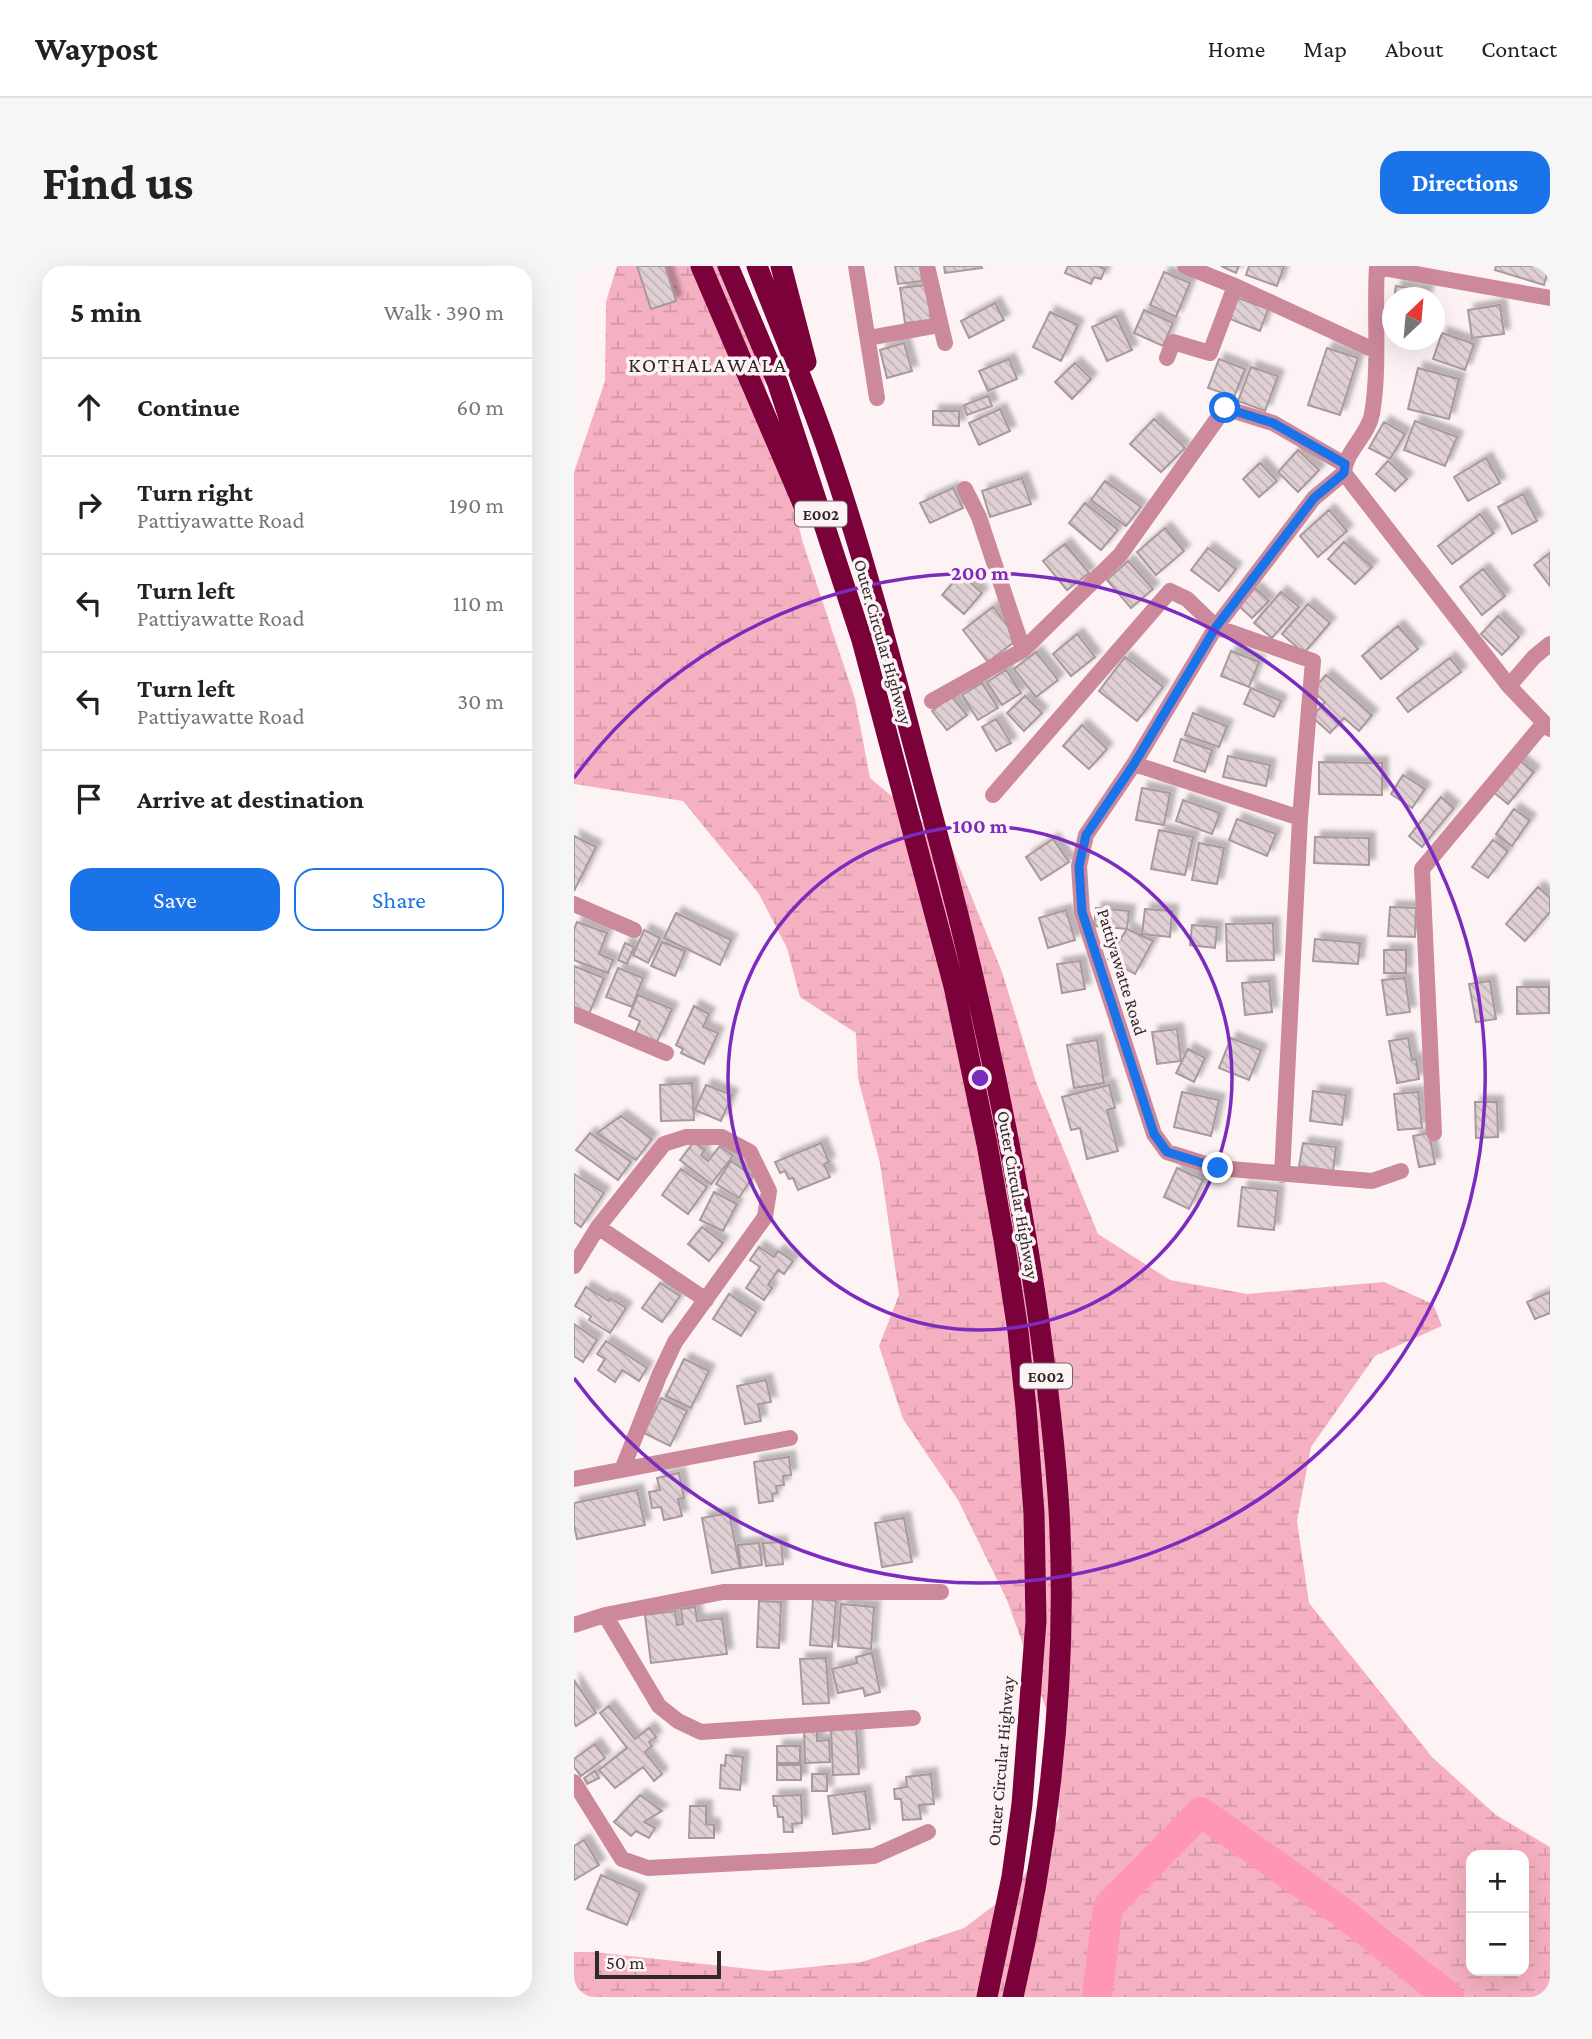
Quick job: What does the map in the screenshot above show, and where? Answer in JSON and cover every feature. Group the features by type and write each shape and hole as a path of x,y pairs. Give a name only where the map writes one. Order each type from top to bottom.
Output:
{"highway":[{"path":"701,266 862,640"},
{"name":"Outer Circular Highway","path":"729,266 778,384 862,640 951,974 988,1144 1018,1331 1034,1513 1036,1621 1023,1804 1012,1877 987,1997"},
{"name":"Outer Circular Highway","path":"757,266 833,464 884,635 976,985 1027,1239 1051,1409 1059,1512 1061,1618 1054,1754 1037,1882 1013,1997"},
{"path":"781,266 833,464"}],"street":[{"path":"856,266 877,398"},
{"path":"927,266 945,343"},
{"path":"1185,266 1376,351"},
{"path":"1377,267 1550,298"},
{"name":"Pattiyawatte Road","path":"1377,267 1376,351 1371,417 1344,468 1314,498 1216,627 1134,764 1086,835 1079,866 1082,912 1154,1134 1167,1152 1218,1168 1282,1175 1372,1181 1401,1171"},
{"path":"1167,358 1173,342 1210,353 1235,286"},
{"path":"868,338 940,325"},
{"path":"932,701 1023,650 1120,555 1225,408 1273,423 1344,468 1509,686 1547,726 1422,869 1434,1133"},
{"path":"965,489 979,517 1023,650"},
{"path":"993,795 1170,591 1187,599 1216,627 1313,661 1300,818 1282,1175"},
{"path":"1509,686 1534,657 1550,644"},
{"path":"1134,764 1300,818"},
{"path":"574,904 634,930"},
{"path":"574,1014 666,1053"},
{"path":"574,1266 598,1227 664,1144 686,1137 722,1137 750,1152 769,1191 765,1217 675,1342 622,1470"},
{"path":"598,1227 706,1300"},
{"path":"574,1479 790,1438"},
{"path":"574,1625 605,1615 723,1592 941,1592"},
{"path":"605,1615 659,1706 678,1721 701,1732 913,1718"},
{"path":"574,1782 622,1859 648,1868 874,1856 928,1832"}],"green space":[{"path":"617,266 725,266 753,326 775,435 803,543 855,699 870,778 951,846 1002,972 1036,1082 1098,1234 1170,1280 1247,1294 1384,1282 1433,1304 1442,1326 1375,1356 1311,1447 1297,1521 1309,1603 1432,1757 1496,1815 1550,1847 1550,1997 574,1997 574,1952 769,1971 862,1962 964,1928 1016,1889 1059,1818 1053,1728 1007,1600 958,1500 903,1419 879,1346 899,1295 880,1163 858,1078 856,1033 800,997 787,948 759,894 683,801 574,784 574,472 605,381 606,302"}],"building":[{"path":"637,266 665,266 676,301 651,309"},
{"path":"895,266 920,266 922,281 898,284"},
{"path":"944,266 981,266 982,268 945,273"},
{"path":"1068,266 1098,266 1105,269 1101,279 1094,277 1091,284 1065,273"},
{"path":"1221,266 1239,266 1236,273"},
{"path":"1249,266 1284,266 1277,286 1246,275"},
{"path":"1496,266 1549,266 1544,285 1495,270"},
{"path":"1164,272 1190,283 1176,317 1150,305"},
{"path":"926,285 931,320 905,323 900,288"},
{"path":"1238,298 1268,309 1260,331 1230,319"},
{"path":"995,303 1004,320 969,338 961,321"},
{"path":"1500,305 1504,334 1472,338 1468,310"},
{"path":"1144,310 1173,323 1163,346 1134,333"},
{"path":"1050,312 1078,325 1061,361 1033,347"},
{"path":"1116,316 1132,350 1107,361 1092,327"},
{"path":"1445,334 1474,344 1465,370 1433,359 1436,350 1445,350"},
{"path":"904,343 912,371 887,378 880,350"},
{"path":"1327,348 1358,358 1340,415 1308,405"},
{"path":"1009,359 1017,379 988,391 979,371"},
{"path":"1219,359 1245,369 1234,397 1208,388"},
{"path":"1075,363 1091,379 1072,399 1055,382"},
{"path":"1251,367 1278,376 1265,411 1238,401"},
{"path":"1418,368 1459,379 1449,419 1408,409"},
{"path":"988,396 992,406 967,415 964,405"},
{"path":"1000,409 1010,431 979,445 969,423"},
{"path":"933,411 959,411 959,426 933,425"},
{"path":"1154,419 1185,448 1161,472 1130,444"},
{"path":"1415,421 1457,437 1445,466 1404,450"},
{"path":"1384,422 1405,434 1390,459 1369,448"},
{"path":"1298,450 1319,470 1298,492 1278,472"},
{"path":"1486,458 1500,483 1468,501 1454,477"},
{"path":"1388,461 1407,479 1395,491 1376,474"},
{"path":"1260,463 1277,481 1259,497 1243,479"},
{"path":"1022,478 1031,504 990,517 982,491"},
{"path":"1105,481 1141,507 1126,526 1091,500"},
{"path":"953,488 963,508 930,523 920,503"},
{"path":"1523,494 1537,521 1512,534 1498,507"},
{"path":"1085,503 1118,530 1101,550 1069,523"},
{"path":"1329,510 1347,531 1318,557 1300,536"},
{"path":"1480,514 1494,533 1452,564 1438,546"},
{"path":"1165,528 1184,551 1156,575 1137,552"},
{"path":"1344,542 1372,567 1355,584 1328,559"},
{"path":"1065,544 1089,573 1067,590 1043,561"},
{"path":"1208,548 1236,569 1219,591 1191,570"},
{"path":"1550,553 1550,586 1534,565"},
{"path":"1128,561 1153,589 1131,608 1107,580"},
{"path":"1483,569 1505,596 1482,615 1460,587"},
{"path":"961,574 982,593 964,614 942,595"},
{"path":"1255,588 1269,601 1252,618 1239,606"},
{"path":"1281,592 1299,607 1272,638 1254,623"},
{"path":"1308,604 1330,623 1304,653 1282,634"},
{"path":"993,607 1018,639 988,662 963,630"},
{"path":"1498,616 1519,637 1502,655 1481,634"},
{"path":"1398,626 1418,649 1381,679 1362,656"},
{"path":"1077,634 1095,657 1071,676 1053,654"},
{"path":"1231,651 1259,662 1249,687 1221,676"},
{"path":"1036,652 1058,680 1036,697 1014,669"},
{"path":"1125,657 1163,687 1137,721 1099,691"},
{"path":"1450,658 1461,672 1408,712 1397,698"},
{"path":"1006,670 1021,693 1002,705 987,682"},
{"path":"1326,675 1372,715 1359,731 1344,718 1330,733 1312,717 1325,702 1312,691"},
{"path":"982,683 998,708 978,720 962,695"},
{"path":"1251,688 1281,701 1274,717 1244,704"},
{"path":"951,696 967,715 947,730 932,711"},
{"path":"1025,696 1042,713 1024,731 1007,713"},
{"path":"1193,713 1227,726 1219,747 1185,735"},
{"path":"996,719 1011,743 996,751 982,727"},
{"path":"1082,725 1107,749 1089,769 1063,746"},
{"path":"1181,739 1212,750 1205,772 1174,761"},
{"path":"1228,756 1270,765 1266,786 1223,777"},
{"path":"1517,758 1534,772 1508,804 1491,790"},
{"path":"1319,762 1382,763 1382,795 1319,794"},
{"path":"1403,775 1425,789 1412,808 1391,794"},
{"path":"1142,788 1170,793 1164,825 1136,820"},
{"path":"1441,797 1454,808 1422,847 1409,836"},
{"path":"1183,800 1220,813 1212,834 1176,821"},
{"path":"1514,809 1530,820 1512,846 1496,834"},
{"path":"1237,819 1276,834 1267,856 1229,840"},
{"path":"1159,830 1193,837 1185,875 1151,869"},
{"path":"574,836 596,847 574,891"},
{"path":"1315,837 1369,838 1369,865 1314,863"},
{"path":"1053,839 1069,862 1041,880 1026,857"},
{"path":"1493,840 1508,851 1488,878 1472,867"},
{"path":"1199,843 1224,848 1217,884 1192,880"},
{"path":"1538,887 1550,898 1550,912 1525,941 1506,924"},
{"path":"1390,907 1416,908 1415,937 1388,936"},
{"path":"1096,908 1129,911 1127,929 1094,926"},
{"path":"1145,909 1172,911 1170,937 1142,934"},
{"path":"1066,910 1075,940 1048,948 1039,918"},
{"path":"676,913 731,940 720,965 664,938"},
{"path":"577,922 607,933 599,954 613,960 608,973 574,960 574,929"},
{"path":"1273,923 1274,960 1227,961 1226,924"},
{"path":"1192,925 1217,927 1215,948 1190,945"},
{"path":"1127,929 1153,941 1135,974 1108,959"},
{"path":"644,930 660,938 648,963 633,955"},
{"path":"1315,939 1360,943 1358,964 1313,961"},
{"path":"662,942 685,951 675,976 651,966"},
{"path":"625,943 634,947 627,964 618,960"},
{"path":"1384,950 1406,950 1406,973 1384,973"},
{"path":"1080,961 1085,989 1062,993 1057,964"},
{"path":"574,966 604,978 589,1014 574,1008"},
{"path":"618,968 643,978 632,1007 606,997"},
{"path":"1405,978 1410,1012 1387,1015 1382,980"},
{"path":"1269,981 1272,1012 1245,1015 1242,983"},
{"path":"1490,981 1496,1019 1476,1022 1469,984"},
{"path":"1517,987 1549,987 1549,1013 1517,1014"},
{"path":"638,995 672,1009 657,1042 635,1033 640,1021 629,1016"},
{"path":"694,1006 709,1014 703,1027 718,1033 704,1064 681,1053 683,1049 676,1045"},
{"path":"1177,1029 1181,1061 1157,1064 1152,1032"},
{"path":"1231,1038 1261,1050 1249,1080 1219,1068"},
{"path":"1408,1038 1412,1060 1416,1059 1419,1079 1397,1083 1389,1041"},
{"path":"1097,1040 1104,1083 1074,1088 1067,1045"},
{"path":"1188,1049 1205,1058 1194,1082 1176,1073"},
{"path":"692,1083 694,1120 661,1121 660,1085"},
{"path":"706,1085 732,1095 721,1121 695,1110"},
{"path":"1109,1085 1115,1108 1107,1110 1118,1151 1087,1159 1080,1128 1071,1130 1062,1097"},
{"path":"1313,1091 1346,1095 1342,1125 1310,1121"},
{"path":"1182,1092 1219,1100 1211,1136 1174,1127"},
{"path":"1418,1092 1422,1128 1398,1130 1394,1094"},
{"path":"1475,1102 1497,1102 1498,1137 1476,1138"},
{"path":"621,1116 652,1139 636,1160 597,1133"},
{"path":"590,1133 631,1162 618,1180 576,1150"},
{"path":"1429,1133 1435,1164 1419,1167 1413,1136"},
{"path":"694,1142 705,1150 701,1155 708,1161 720,1146 733,1156 711,1184 680,1160"},
{"path":"821,1143 829,1162 824,1164 830,1177 798,1190 793,1178 789,1179 785,1171 780,1173 775,1162"},
{"path":"1303,1143 1336,1147 1333,1171 1299,1166"},
{"path":"731,1161 753,1176 739,1198 716,1184"},
{"path":"1177,1168 1203,1180 1189,1209 1164,1197"},
{"path":"681,1169 707,1187 688,1214 662,1195"},
{"path":"574,1174 604,1193 581,1227 574,1222"},
{"path":"1242,1187 1278,1191 1274,1230 1238,1226"},
{"path":"714,1192 737,1204 723,1231 700,1220"},
{"path":"702,1227 723,1243 709,1261 688,1244"},
{"path":"759,1247 774,1257 778,1251 793,1261 784,1274 778,1270 768,1285 772,1288 764,1300 746,1288 760,1267 750,1260"},
{"path":"660,1283 680,1296 662,1322 642,1308"},
{"path":"586,1287 626,1308 610,1333 589,1320 591,1316 575,1306"},
{"path":"1550,1292 1550,1313 1535,1319 1527,1302"},
{"path":"729,1294 756,1312 741,1336 713,1319"},
{"path":"574,1324 597,1340 583,1362 574,1356"},
{"path":"606,1341 647,1368 639,1381 622,1370 615,1382 598,1370 605,1359 597,1354"},
{"path":"684,1359 709,1371 691,1408 666,1396"},
{"path":"766,1380 771,1402 758,1404 761,1421 745,1424 737,1386"},
{"path":"661,1398 687,1411 670,1446 644,1433"},
{"path":"789,1457 791,1475 783,1476 784,1485 776,1486 777,1493 772,1494 773,1501 759,1503 754,1462"},
{"path":"679,1473 684,1498 678,1499 682,1516 664,1520 661,1507 652,1508 649,1492 660,1490 657,1478"},
{"path":"637,1490 645,1525 577,1539 574,1503"},
{"path":"729,1513 740,1568 712,1573 702,1518"},
{"path":"904,1518 912,1562 882,1567 875,1523"},
{"path":"781,1542 783,1564 766,1566 763,1543"},
{"path":"759,1543 762,1565 741,1568 738,1545"},
{"path":"813,1599 836,1601 832,1647 810,1645"},
{"path":"759,1601 781,1602 779,1648 757,1647"},
{"path":"841,1604 874,1607 871,1649 838,1646"},
{"path":"695,1607 697,1621 722,1618 727,1654 651,1663 645,1615 675,1611 677,1625 683,1624 681,1609"},
{"path":"872,1653 880,1692 865,1696 863,1688 838,1693 832,1669 857,1663 856,1657"},
{"path":"826,1658 829,1703 803,1704 800,1659"},
{"path":"574,1680 596,1713 576,1726 574,1723"},
{"path":"609,1706 635,1739 649,1728 656,1737 649,1742 652,1746 645,1752 662,1774 654,1781 643,1767 615,1788 599,1770 627,1748 600,1713"},
{"path":"856,1727 859,1774 833,1775 831,1729"},
{"path":"804,1730 817,1730 817,1741 829,1740 830,1762 805,1763"},
{"path":"595,1744 605,1758 581,1776 574,1767 574,1759"},
{"path":"777,1746 800,1746 800,1763 777,1763"},
{"path":"726,1755 743,1757 740,1790 720,1788 721,1765 725,1766"},
{"path":"777,1765 801,1765 801,1780 777,1780"},
{"path":"595,1771 599,1778 587,1784 584,1778"},
{"path":"812,1774 827,1774 827,1791 812,1791"},
{"path":"931,1774 934,1804 919,1805 921,1819 903,1820 901,1799 895,1799 894,1789 907,1787 906,1777"},
{"path":"865,1791 870,1829 833,1834 828,1796"},
{"path":"640,1795 662,1811 644,1822 655,1828 649,1838 636,1831 631,1836 614,1822"},
{"path":"801,1795 802,1823 792,1824 793,1832 784,1832 783,1817 778,1817 773,1796"},
{"path":"690,1806 706,1806 706,1824 714,1825 714,1838 689,1838"},
{"path":"584,1840 599,1865 574,1880 574,1846"},
{"path":"601,1875 640,1892 627,1925 587,1909"}],"waterway":[{"path":"1097,1997 1108,1907 1201,1812 1339,1910 1449,1997"}],"district":[{"name":"KOTHALAWALA","path":"708,365"}],"route":[{"path":"1218,1168 1167,1152 1154,1134 1082,912 1079,866 1086,835 1134,764 1216,627 1314,498 1344,473 1345,464 1273,423 1225,408"}]}
